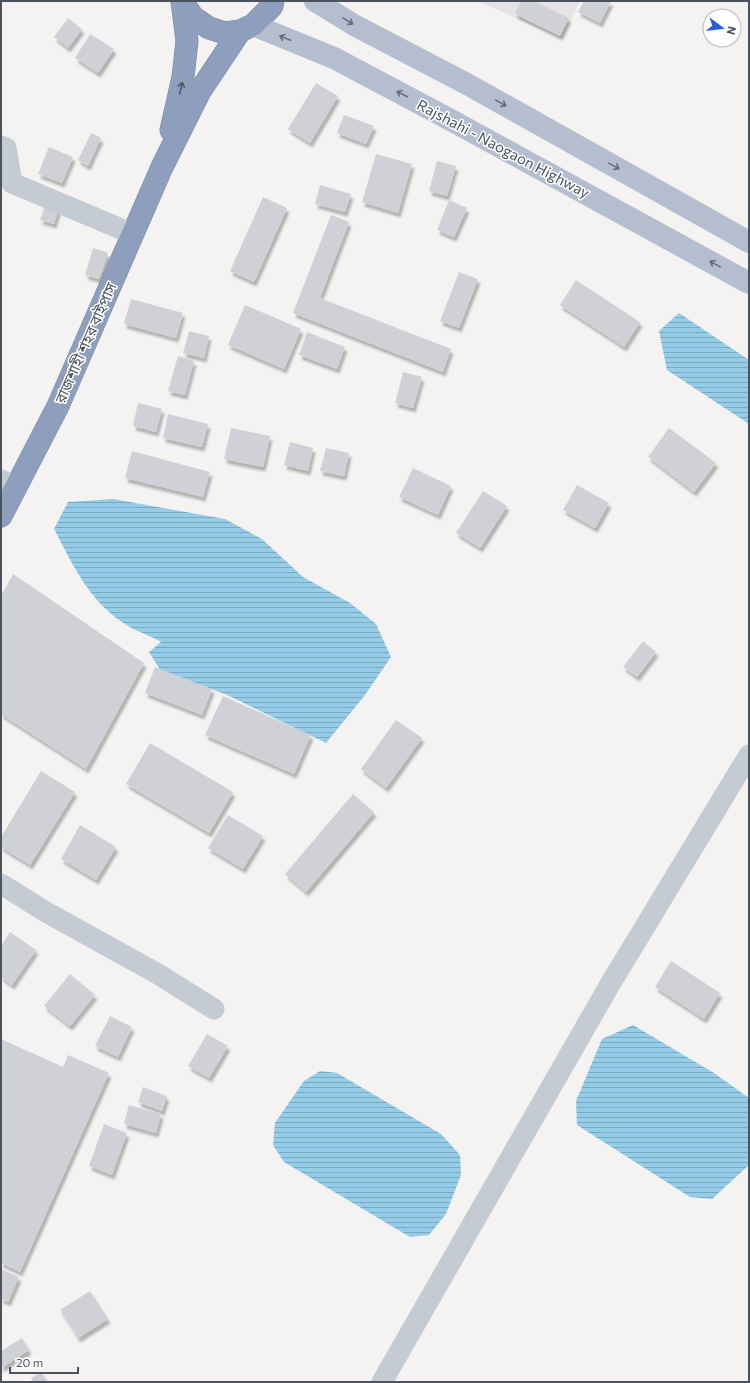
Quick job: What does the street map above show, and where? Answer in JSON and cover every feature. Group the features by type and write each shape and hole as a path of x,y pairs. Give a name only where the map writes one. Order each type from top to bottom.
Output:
{"highway":[{"path":"182,1 193,17 209,28 225,33 246,28"},
{"path":"162,167 183,77 187,41 182,1"},
{"path":"162,167 200,91 246,28 272,6 274,1"},
{"name":"রাজশাহী শহর বাইপাস","path":"1,516 9,484 58,406 162,167"}],"main road":[{"path":"315,1 354,25 467,84 749,242"},
{"name":"Rajshahi - Naogaon Highway","path":"246,28 334,58 449,118 749,283"}],"street":[{"path":"1,146 6,148 12,183 133,234"},
{"path":"382,1382 609,986 749,755"},
{"path":"1,884 46,912 158,974 214,1009"}],"shaded area":[{"path":"478,1 580,1 562,39"}],"water":[{"path":"679,313 749,360 749,424 667,370 659,331"},
{"path":"113,499 225,519 262,539 303,577 350,603 376,624 391,657 365,695 326,743 225,694 161,671 149,652 161,642 128,626 115,617 93,595 76,570 54,529 68,502"},
{"path":"633,1025 714,1073 749,1098 749,1165 712,1199 690,1197 577,1125 576,1101 602,1039"},
{"path":"320,1071 337,1073 441,1134 460,1155 461,1175 446,1214 429,1235 410,1237 284,1162 273,1145 275,1123 304,1081"}],"building":[{"path":"521,1 533,1 569,18 560,36 515,14"},
{"path":"584,1 611,1 600,23 578,12"},
{"path":"68,18 82,29 68,48 54,37"},
{"path":"90,34 114,49 98,73 75,58"},
{"path":"316,83 338,96 310,143 288,129"},
{"path":"344,115 374,126 366,144 337,133"},
{"path":"91,133 101,138 88,166 78,160"},
{"path":"49,147 73,157 62,183 38,174"},
{"path":"376,154 412,164 398,213 362,202"},
{"path":"437,161 456,166 447,196 429,191"},
{"path":"320,185 351,194 345,212 315,204"},
{"path":"50,190 63,194 54,224 40,220"},
{"path":"263,197 287,208 254,282 230,271"},
{"path":"449,200 467,208 454,237 437,230"},
{"path":"331,215 349,222 320,298 451,349 443,372 293,313"},
{"path":"93,248 108,253 99,279 85,275"},
{"path":"459,272 478,279 459,328 440,321"},
{"path":"576,280 640,322 624,347 560,305"},
{"path":"131,299 183,313 176,338 124,324"},
{"path":"245,305 301,329 284,369 228,345"},
{"path":"189,331 209,336 204,358 183,353"},
{"path":"307,332 345,347 337,369 299,355"},
{"path":"178,356 194,361 185,395 168,391"},
{"path":"403,372 422,377 413,408 395,403"},
{"path":"138,403 162,409 156,432 133,426"},
{"path":"168,414 208,424 202,447 163,438"},
{"path":"231,428 270,436 263,467 224,459"},
{"path":"669,428 716,463 694,492 648,457"},
{"path":"290,442 313,448 308,471 284,465"},
{"path":"326,448 349,453 344,476 320,471"},
{"path":"132,451 210,472 203,497 125,478"},
{"path":"413,468 451,486 438,515 399,497"},
{"path":"577,485 609,503 595,528 563,510"},
{"path":"483,491 507,506 480,548 456,533"},
{"path":"13,574 144,663 86,769 1,714 1,596"},
{"path":"643,641 656,652 637,677 623,667"},
{"path":"155,667 212,689 202,715 145,693"},
{"path":"223,696 311,735 294,774 205,735"},
{"path":"396,720 422,738 386,788 361,769"},
{"path":"150,743 233,792 209,833 126,784"},
{"path":"41,771 75,792 30,865 1,847 1,837"},
{"path":"353,794 374,812 306,892 285,874"},
{"path":"228,815 263,836 243,869 208,848"},
{"path":"80,825 116,847 96,880 61,859"},
{"path":"10,932 36,950 12,985 1,977 1,946"},
{"path":"671,961 720,993 704,1019 655,987"},
{"path":"70,974 95,995 70,1026 44,1006"},
{"path":"110,1016 132,1027 118,1057 95,1046"},
{"path":"207,1034 228,1046 209,1078 188,1066"},
{"path":"1,1039 63,1067 68,1055 109,1073 20,1272 1,1263"},
{"path":"143,1087 167,1096 162,1111 138,1102"},
{"path":"129,1105 161,1114 156,1133 124,1124"},
{"path":"104,1124 127,1133 112,1175 89,1166"},
{"path":"1,1269 19,1277 8,1302 1,1299"},
{"path":"90,1291 108,1319 78,1338 60,1310"},
{"path":"22,1338 29,1350 1,1368 1,1351"},
{"path":"41,1372 48,1382 33,1382 31,1378"}]}
